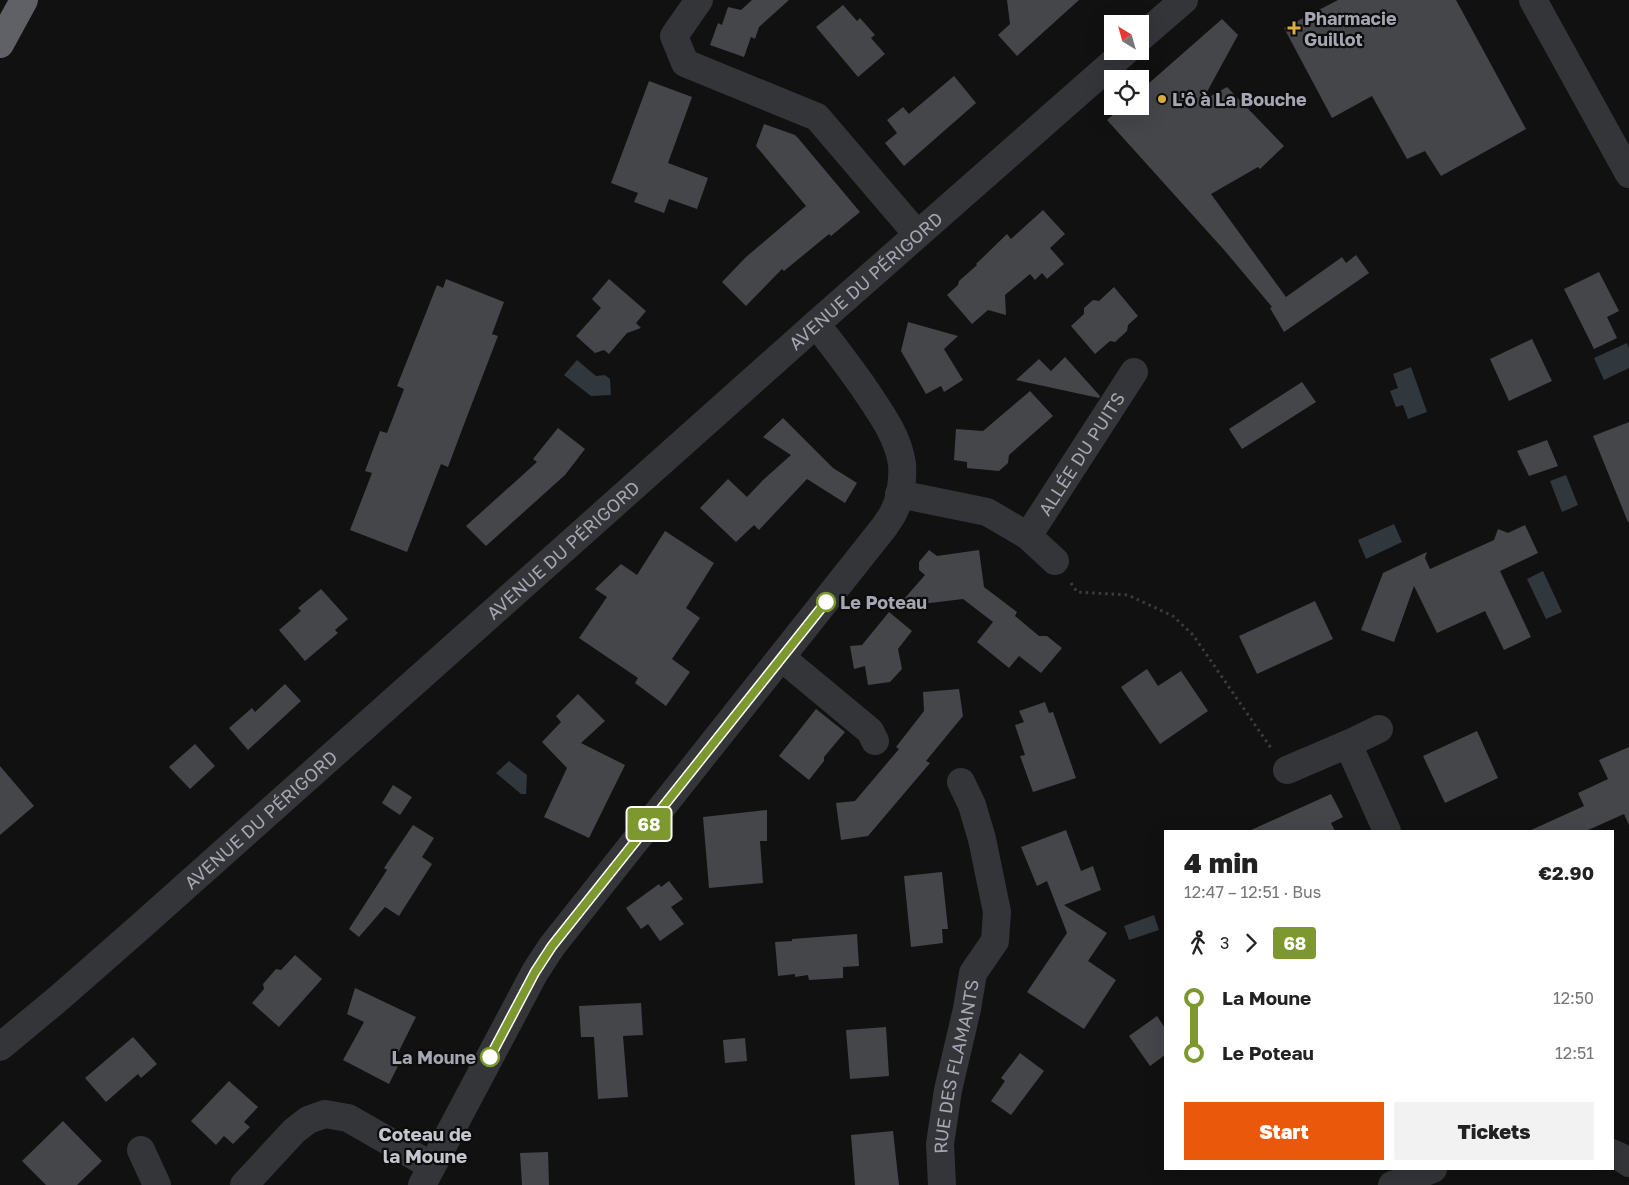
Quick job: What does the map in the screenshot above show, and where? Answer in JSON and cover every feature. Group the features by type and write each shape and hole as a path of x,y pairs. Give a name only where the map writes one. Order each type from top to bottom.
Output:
{"highway":[{"path":"0,44 24,0"}],"street":[{"path":"700,0 674,36 685,63 817,117 917,234"},
{"path":"1149,30 1184,0"},
{"path":"1533,0 1629,174"},
{"name":"AVENUE DU PÉRIGORD","path":"0,1048 60,998 917,234 1116,60"},
{"path":"244,1185 294,1131 308,1120 325,1114 348,1118 427,1176 535,972 552,946 885,526 895,509 899,494 902,462 899,451 882,414 843,358 816,324"},
{"name":"ALLÉE DU PUITS","path":"1028,536 1134,372"},
{"path":"899,494 987,512 1028,536 1056,561"},
{"path":"782,658 870,731 875,741"},
{"path":"1287,770 1379,729"},
{"path":"1348,744 1387,830"},
{"name":"RUE DES FLAMANTS","path":"942,1185 940,1144 948,1090 967,1009 973,973 996,941 997,912 982,839 972,805 961,782"},
{"path":"141,1150 157,1185"},
{"path":"1614,1154 1629,1163"},
{"path":"1392,1185 1430,1170"}],"path":[{"path":"1056,561 1078,592 1128,595 1173,616 1193,635 1287,770"}],"shaded area":[{"path":"1627,343 1629,348 1629,368 1604,380 1594,358"},
{"path":"577,360 596,376 605,375 610,379 611,395 591,396 564,375"},
{"path":"1411,367 1427,412 1408,419 1403,405 1396,407 1390,391 1398,388 1393,374"},
{"path":"1566,475 1578,505 1562,512 1550,481"},
{"path":"1394,524 1402,542 1366,559 1358,540"},
{"path":"1543,571 1562,612 1546,619 1527,579"},
{"path":"509,761 527,775 526,794 521,794 496,773"},
{"path":"1154,915 1159,930 1129,940 1124,926"}],"building":[{"path":"752,0 789,0 759,27 755,39 751,37 744,57 710,45 718,23 722,25 728,7 741,10"},
{"path":"1007,0 1079,0 1017,56 998,35 1010,24"},
{"path":"1338,0 1456,0 1526,129 1441,176 1425,151 1407,159 1372,96 1332,118 1284,28"},
{"path":"843,5 857,21 860,18 875,35 871,38 885,54 858,77 816,27"},
{"path":"1222,19 1238,35 1202,101 1227,87 1284,146 1260,169 1258,167 1211,194 1286,297 1342,257 1346,263 1356,255 1369,273 1284,332 1270,308 1272,307 1225,251 1107,120 1113,115 1149,115 1149,83"},
{"path":"954,76 976,103 904,166 885,143 897,133 887,120 903,107 909,114"},
{"path":"649,81 692,97 668,163 708,178 697,209 669,199 664,213 634,202 638,193 611,183"},
{"path":"764,124 795,135 860,212 831,236 829,234 784,271 782,269 746,306 722,282 746,257 806,206 756,146"},
{"path":"1043,210 1065,234 1050,248 1064,264 1047,279 1042,273 1035,280 1030,274 1005,295 1006,315 988,310 972,324 947,295 1007,234 1011,239"},
{"path":"1599,272 1619,311 1607,317 1617,338 1594,349 1564,289"},
{"path":"446,279 504,302 492,334 498,336 448,467 441,464 407,552 350,530 372,473 365,471 380,431 387,433 404,389 397,386 437,285 443,288"},
{"path":"609,279 646,311 636,323 641,328 627,333 609,354 604,350 595,353 576,336 601,308 592,299"},
{"path":"1114,287 1138,316 1128,325 1127,331 1115,342 1110,341 1095,354 1071,326 1084,314 1084,308 1093,300 1099,301"},
{"path":"908,322 958,336 944,349 963,380 944,392 941,386 926,394 901,351"},
{"path":"1532,339 1552,381 1509,401 1490,359"},
{"path":"1065,357 1100,396 1099,398 1016,380 1039,359 1051,371"},
{"path":"1302,382 1316,402 1242,449 1229,429"},
{"path":"1030,391 1053,416 1009,455 1008,463 999,471 967,468 967,462 954,460 956,429 983,431"},
{"path":"783,418 833,468 857,483 845,503 807,479 759,530 754,525 736,542 700,508 728,479 747,497 791,455 763,437"},
{"path":"1629,422 1629,522 1628,522 1593,436"},
{"path":"558,428 585,449 565,475 486,546 466,526 537,462 533,459"},
{"path":"1547,440 1558,466 1529,476 1517,451"},
{"path":"1525,525 1538,553 1500,571 1531,637 1504,650 1485,611 1437,633 1414,586 1394,642 1361,630 1383,573 1427,552 1425,558 1430,569 1494,540 1498,529 1508,533"},
{"path":"665,531 714,563 686,608 700,618 672,659 690,672 666,706 635,683 638,678 579,638 607,597 595,589 621,564 637,575"},
{"path":"929,550 937,556 979,550 984,587 1017,612 1015,616 1039,636 1047,636 1062,648 1041,673 1019,656 1009,668 977,642 993,622 963,599 897,607 925,575 919,570 919,562"},
{"path":"321,589 348,619 335,630 338,633 305,661 279,630 301,611 298,608"},
{"path":"1315,601 1333,639 1257,674 1239,636"},
{"path":"889,612 912,631 898,649 902,669 890,682 868,685 865,666 854,669 850,646 862,645"},
{"path":"1147,669 1158,686 1181,671 1208,711 1160,744 1121,687"},
{"path":"285,684 301,701 248,750 229,728 252,708 255,712"},
{"path":"959,689 963,716 926,761 930,763 868,836 841,840 836,803 855,801 899,749 896,747 924,711 923,692"},
{"path":"578,694 605,721 581,743 625,765 589,838 544,817 567,768 542,742 561,722 556,716"},
{"path":"1045,702 1049,713 1053,712 1076,778 1033,792 1020,756 1025,755 1015,725 1024,722 1019,711"},
{"path":"816,709 845,732 824,757 824,761 809,780 779,756"},
{"path":"1477,731 1498,778 1445,803 1423,756"},
{"path":"195,744 215,766 190,789 169,767"},
{"path":"1629,747 1629,825 1624,814 1588,830 1531,830 1584,806 1578,793 1608,779 1599,760"},
{"path":"0,766 34,806 0,835"},
{"path":"393,785 412,797 400,815 382,803"},
{"path":"1331,794 1343,817 1331,823 1334,830 1251,830"},
{"path":"767,810 767,841 760,841 763,883 709,888 703,817"},
{"path":"413,825 434,838 422,857 432,864 399,916 385,907 359,937 349,929 387,870 384,868"},
{"path":"1066,830 1081,871 1093,866 1101,890 1064,905 1107,933 1088,961 1116,980 1084,1029 1027,992 1067,933 1047,881 1037,886 1021,847"},
{"path":"942,872 948,929 942,929 943,943 911,947 904,876"},
{"path":"669,881 683,899 671,907 684,924 660,941 648,924 641,929 626,908 659,884 661,887"},
{"path":"857,934 859,966 843,967 843,978 809,980 808,975 795,977 795,974 778,976 775,942"},
{"path":"295,955 322,979 279,1027 252,1003 264,989 263,984 276,969 281,970"},
{"path":"355,988 416,1017 396,1057 401,1060 389,1084 343,1060 364,1022 347,1014"},
{"path":"641,1003 643,1035 623,1036 628,1097 598,1099 594,1037 581,1037 579,1006"},
{"path":"1157,1016 1164,1026 1164,1056 1150,1066 1129,1036"},
{"path":"886,1027 889,1076 850,1079 846,1030"},
{"path":"133,1037 157,1064 141,1078 138,1074 106,1102 85,1078"},
{"path":"745,1038 747,1061 725,1063 723,1040"},
{"path":"1020,1053 1044,1071 1011,1115 991,1101 1005,1081 1001,1078"},
{"path":"229,1081 258,1107 244,1122 250,1127 233,1144 224,1136 216,1145 191,1121"},
{"path":"63,1121 102,1161 77,1185 46,1185 22,1161"},
{"path":"893,1131 899,1185 855,1185 851,1135"},
{"path":"548,1152 549,1185 522,1185 520,1153"}],"bus line":[{"name":"68","path":"490,1057 535,972 552,946 826,602"}],"place":[{"name":"Pharmacie Guillot","path":"1294,28"},
{"name":"L'ô à La Bouche","path":"1162,99"},
{"name":"Le Poteau","path":"826,602"},
{"name":"La Moune","path":"490,1057"}],"district":[{"name":"Coteau de la Moune","path":"425,1144"}]}
